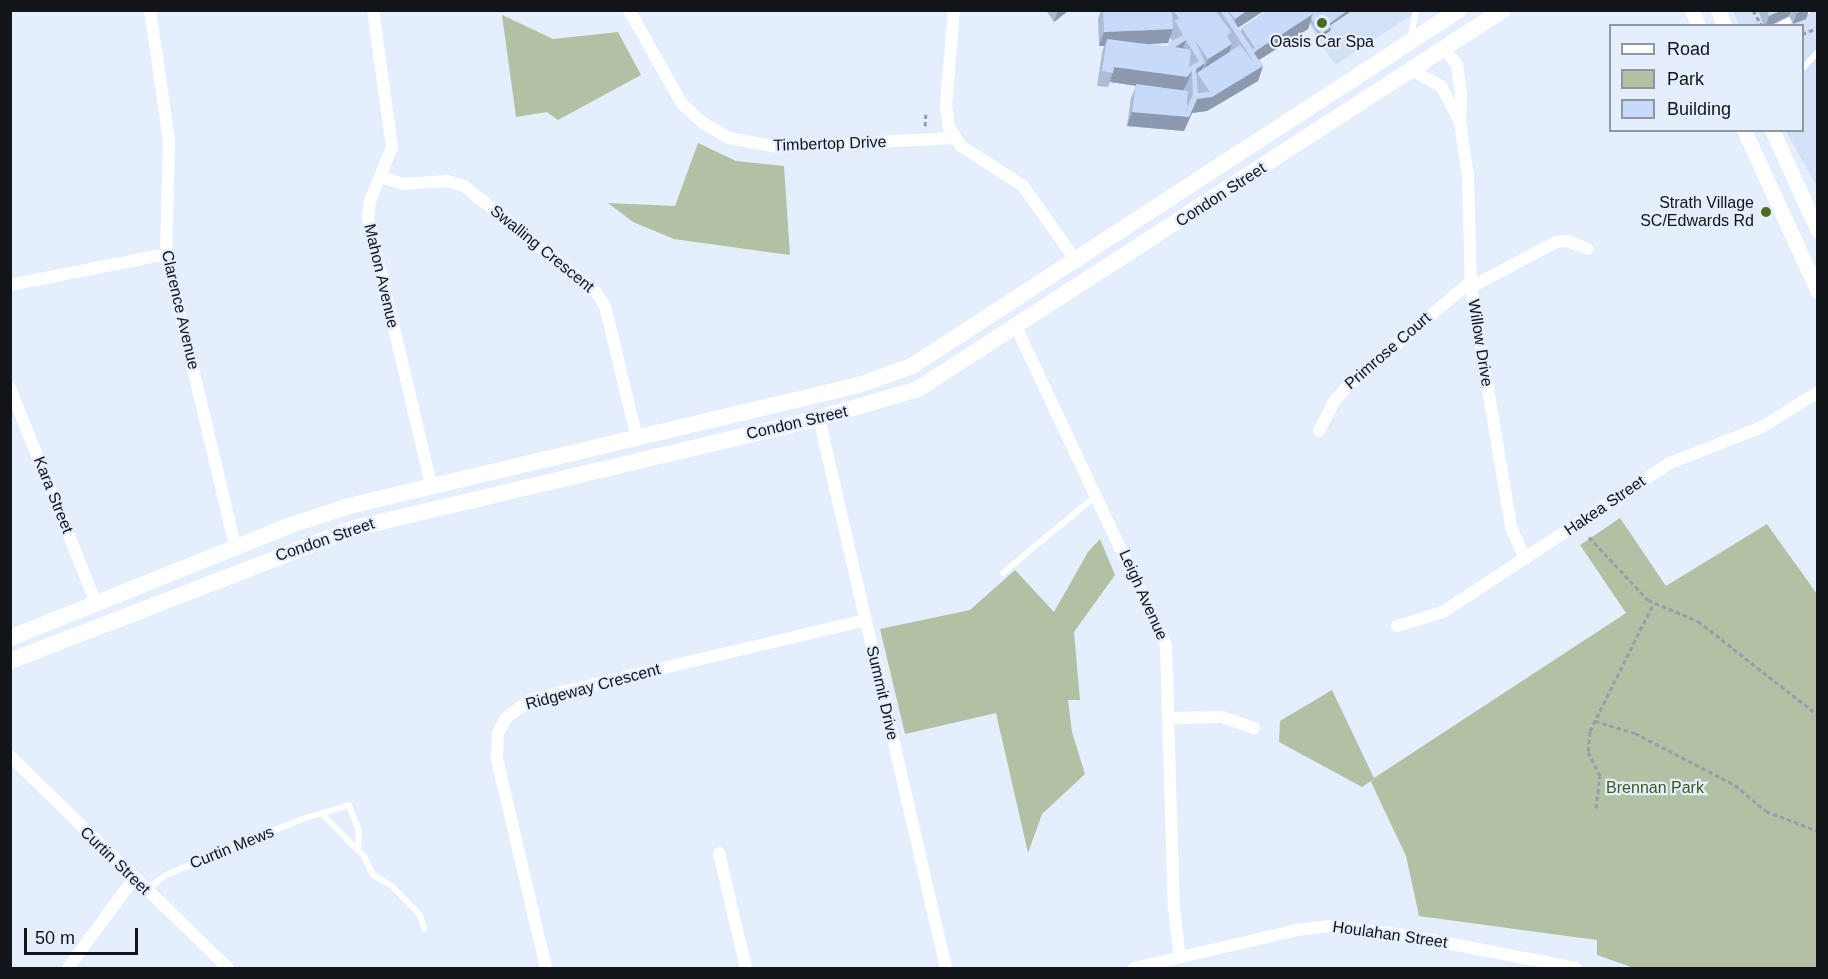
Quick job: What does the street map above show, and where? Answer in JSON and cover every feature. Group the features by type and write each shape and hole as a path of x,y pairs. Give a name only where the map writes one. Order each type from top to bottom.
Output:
{"main road":[{"name":"Condon Street","path":"10,662 243,569 354,528 819,418 918,389 1017,328 1503,10"},
{"name":"Condon Street","path":"10,638 320,514 431,485 859,385 904,369 1077,262 1454,12"},
{"path":"1372,68 1403,59 1428,45 1444,49"},
{"path":"1077,262 1089,281"},
{"name":"Mahon Avenue","path":"431,485 437,507"},
{"name":"Clarence Avenue","path":"235,547 243,569"}],"street":[{"name":"Clarence Avenue","path":"150,10 169,141 166,254 235,547"},
{"name":"Mahon Avenue","path":"373,10 392,138 391,154 370,201 368,218 431,485"},
{"name":"Timbertop Drive","path":"629,10 682,104 703,123 729,138 778,147 955,138"},
{"path":"954,10 946,117 955,138 970,152 1023,186 1077,262"},
{"name":"Willow Drive","path":"1444,49 1457,65 1460,123 1468,176 1471,284 1511,527 1525,559"},
{"name":"Willow Drive","path":"1411,70 1441,86 1460,123"},
{"path":"1745,132 1818,291"},
{"path":"1773,132 1818,231"},
{"name":"Swalling Crescent","path":"381,177 402,184 447,181 464,186 596,291 605,306 636,438"},
{"name":"Primrose Court","path":"1319,431 1341,393 1471,284 1556,242 1567,241 1588,249"},
{"path":"10,285 166,254"},
{"name":"Leigh Avenue","path":"1017,328 1163,635 1169,718 1174,908 1179,958"},
{"name":"Kara Street","path":"10,388 96,603"},
{"name":"Hakea Street","path":"1397,626 1443,612 1670,464 1762,427 1818,392"},
{"name":"Summit Drive","path":"819,418 946,969"},
{"name":"Ridgeway Crescent","path":"546,969 497,759 498,733 512,712 532,699 865,620"},
{"path":"1169,718 1222,717 1254,728"},
{"name":"Curtin Street","path":"10,756 29,778 228,969"},
{"name":"Curtin Street","path":"10,766 29,778"},
{"path":"719,853 746,969"},
{"path":"68,969 134,879"},
{"name":"Houlahan Street","path":"1134,969 1297,930 1332,926 1405,935 1575,969"}],"lane":[{"path":"1409,43 1416,10"},
{"path":"1783,24 1809,10"},
{"path":"1804,68 1818,52"},
{"path":"1003,573 1098,495"},
{"name":"Curtin Mews","path":"146,890 166,875 302,819 323,815 349,804 359,831 358,850"},
{"name":"Curtin Mews","path":"323,815 358,850 373,875 392,886 420,915 424,928"}],"path":[{"path":"1753,10 1761,24"},
{"path":"1804,34 1818,28"},
{"path":"1589,537 1653,604 1698,621 1818,715"},
{"path":"1596,808 1600,776 1588,742 1594,721 1653,604"},
{"path":"1594,721 1635,733 1735,785 1766,811 1818,831"}],"shaded area":[{"path":"1300,11 1418,11 1335,65"},
{"path":"1733,11 1817,11 1817,187 1787,132 1804,132 1804,24 1739,24"}],"green space":[{"path":"502,15 553,39 618,32 641,75 558,120 547,112 516,117"},
{"path":"698,143 736,161 784,166 790,255 674,239 633,222 608,203 675,206"},
{"name":"Brennan Park","path":"1620,518 1666,586 1767,524 1817,594 1817,968 1634,968 1597,955 1597,940 1419,916 1406,856 1371,782 1374,779 1362,787 1279,742 1280,721 1332,690 1374,778 1626,613 1580,545"},
{"path":"1100,539 1115,575 1074,632 1080,700 1068,700 1072,732 1085,774 1042,814 1028,853 996,713 905,734 880,629 970,610 1015,570 1054,612 1088,552"}],"building":[{"path":"1103,10 1172,10 1173,29 1104,32"},
{"path":"1173,10 1215,10 1231,32 1227,36 1232,44 1208,59 1195,40 1205,63 1196,69 1198,93 1210,92 1197,73 1240,45 1255,64 1220,10 1227,10 1252,49 1255,48 1242,28 1268,10 1311,10 1313,14 1254,53 1263,66 1212,97 1197,99 1189,117 1132,112 1136,84 1188,91 1185,113 1193,94 1192,71 1187,77 1114,67 1113,73 1102,71 1107,39 1170,47 1170,42 1183,35 1175,21 1179,18","holes":["1186,40 1199,61 1189,67 1191,50 1175,47"]},
{"path":"1228,10 1248,10 1235,19"},
{"name":"Oasis Car Spa","path":"1311,10 1348,10 1329,24 1331,27 1321,34 1311,18 1313,14"},
{"path":"1767,10 1782,10 1769,16"}],"place":[{"name":"Oasis Car Spa","path":"1322,23"},
{"name":"Strath Village SC/Edwards Rd","path":"1766,212"}]}
